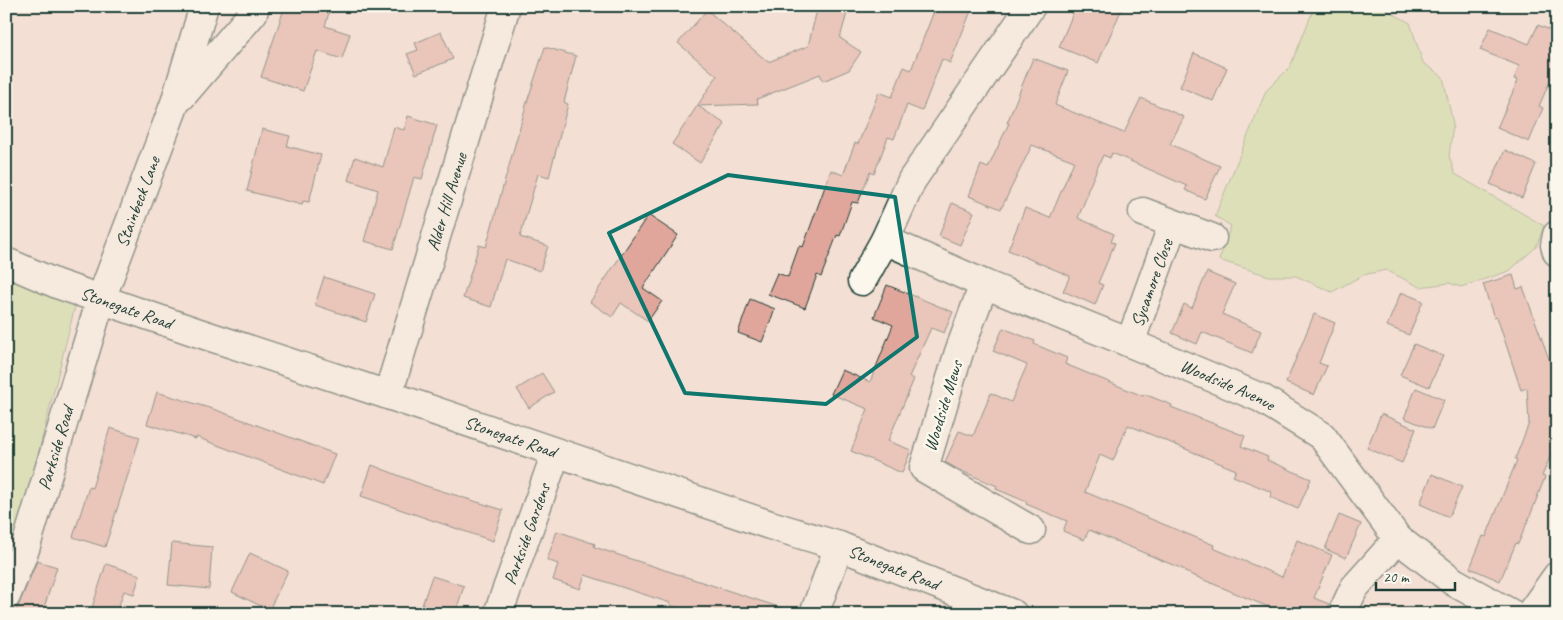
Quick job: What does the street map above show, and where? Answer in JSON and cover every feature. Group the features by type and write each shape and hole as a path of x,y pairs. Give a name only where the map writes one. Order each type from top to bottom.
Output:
{"street":[{"name":"Stainbeck Lane","path":"101,299 175,104 204,6"},
{"name":"Stainbeck Lane","path":"175,104 253,13 255,6"},
{"name":"Alder Hill Avenue","path":"388,395 506,6"},
{"path":"862,281 885,240 912,180 1031,6"},
{"name":"Sycamore Close","path":"1143,212 1212,238"},
{"name":"Sycamore Close","path":"1130,343 1173,224"},
{"path":"1557,235 1554,245 1557,252"},
{"name":"Woodside Avenue","path":"885,240 984,284 1261,398 1322,436 1398,539 1454,582 1512,614"},
{"name":"Stonegate Road","path":"6,262 57,284 196,332 388,395 556,454 839,546 1013,614"},
{"name":"Woodside Mews","path":"984,284 959,352 924,468 1031,530"},
{"name":"Parkside Road","path":"6,596 24,549 101,299"},
{"name":"Parkside Gardens","path":"498,614 556,454"},
{"path":"1342,614 1354,588 1398,539"},
{"path":"814,614 839,546"},
{"path":"1530,614 1557,576"}],"highlighted area":[{"path":"728,175 895,197 917,337 826,404 685,393 609,233"}],"green space":[{"path":"1315,6 1379,6 1410,23 1423,63 1443,77 1453,124 1449,156 1455,174 1544,226 1536,247 1509,271 1461,287 1449,283 1420,287 1386,270 1363,275 1332,292 1296,276 1269,276 1219,260 1231,226 1215,216 1266,91 1290,67"},
{"path":"6,277 75,306 15,547 6,568"}],"building":[{"path":"285,6 331,6 325,26 350,34 342,59 317,51 303,91 261,77"},
{"path":"818,6 849,6 840,38 861,52 849,70 823,81 820,74 757,99 758,104 698,106 725,124 700,163 672,144 717,76 678,43 707,10 768,62 808,46"},
{"path":"936,6 973,6 950,63 942,59 922,111 907,105 894,139 888,137 874,174 870,172 858,203 852,202 840,236 837,235 821,277 817,275 805,308 768,294 777,273 788,277 799,246 803,247 831,170 843,175 855,143 858,144 879,92 892,97 904,67 911,70"},
{"path":"1076,6 1123,6 1098,63 1059,47"},
{"path":"1538,25 1557,33 1557,65 1539,106 1543,108 1529,142 1497,128 1518,80 1514,79 1519,66 1480,50 1490,28 1529,44"},
{"path":"441,32 453,59 416,74 407,54 418,50 415,43"},
{"path":"545,47 576,56 564,102 568,104 549,177 538,174 520,237 548,246 540,271 505,259 491,307 463,298 479,245 486,247 527,102"},
{"path":"1194,53 1227,68 1213,101 1180,87"},
{"path":"1033,58 1068,71 1055,105 1124,133 1141,98 1184,117 1170,144 1220,166 1205,199 1185,190 1187,186 1112,153 1110,158 1103,155 1078,218 1114,234 1111,242 1115,243 1098,283 1103,285 1095,305 1063,291 1070,276 1008,250 1025,208 1050,218 1074,161 1032,145 1001,209 969,196 981,165 988,168 1009,123 1007,123"},
{"path":"408,116 437,125 422,179 414,177 393,249 364,241 378,190 348,180 355,157 383,167 394,127 404,130"},
{"path":"262,129 290,136 287,146 321,155 309,202 303,201 302,205 247,191"},
{"path":"1505,150 1536,164 1522,198 1490,184"},
{"path":"952,203 974,212 960,245 939,236"},
{"path":"648,215 678,235 643,288 662,301 648,321 621,303 612,317 590,302"},
{"path":"1207,272 1235,284 1222,314 1261,331 1252,353 1202,332 1197,344 1172,333 1184,304 1192,308"},
{"path":"1513,275 1517,289 1523,287 1557,381 1557,440 1542,476 1545,477 1530,516 1500,581 1470,568 1483,536 1486,537 1517,460 1515,459 1529,423 1527,388 1521,390 1497,317 1494,318 1483,284"},
{"path":"324,277 375,294 366,322 315,305"},
{"path":"887,285 953,312 944,333 931,328 909,377 914,379 888,441 911,450 902,473 851,451 868,409 831,394 842,370 870,382 893,325 874,317"},
{"path":"1401,292 1423,301 1409,335 1387,326"},
{"path":"750,299 775,309 762,342 738,333"},
{"path":"1314,314 1335,323 1319,363 1327,366 1314,395 1286,383"},
{"path":"1003,328 1035,341 1034,344 1067,358 1065,364 1143,396 1144,394 1172,405 1171,407 1245,436 1241,446 1268,457 1267,460 1311,479 1298,509 1270,497 1272,492 1233,476 1236,470 1128,425 1113,461 1100,455 1085,492 1214,545 1213,548 1282,577 1297,540 1332,555 1314,598 1329,604 1327,614 1285,614 1089,530 1084,540 1063,531 1067,521 1026,504 1027,502 996,489 997,486 945,462 959,431 973,436 991,393 1011,402 1027,365 993,351"},
{"path":"1414,344 1443,356 1429,387 1400,375"},
{"path":"542,373 554,392 529,408 517,389"},
{"path":"1416,388 1444,400 1432,429 1404,418"},
{"path":"157,392 219,411 335,454 323,485 196,437 196,439 147,424"},
{"path":"1381,414 1416,429 1402,463 1367,448"},
{"path":"110,428 140,437 105,547 73,537 89,487 92,488"},
{"path":"372,465 423,485 503,510 493,541 361,496"},
{"path":"1432,474 1462,487 1449,517 1420,504"},
{"path":"1339,515 1361,524 1346,558 1325,549"},
{"path":"557,531 595,544 594,547 785,609 785,614 695,614 670,605 670,603 585,575 580,589 553,580 558,564 547,560"},
{"path":"172,543 212,547 209,589 168,585"},
{"path":"250,553 288,571 269,610 232,592"},
{"path":"37,561 57,567 42,614 15,614"},
{"path":"106,564 140,575 134,594 124,591 116,614 90,614"},
{"path":"432,576 464,586 455,614 419,614"}]}
